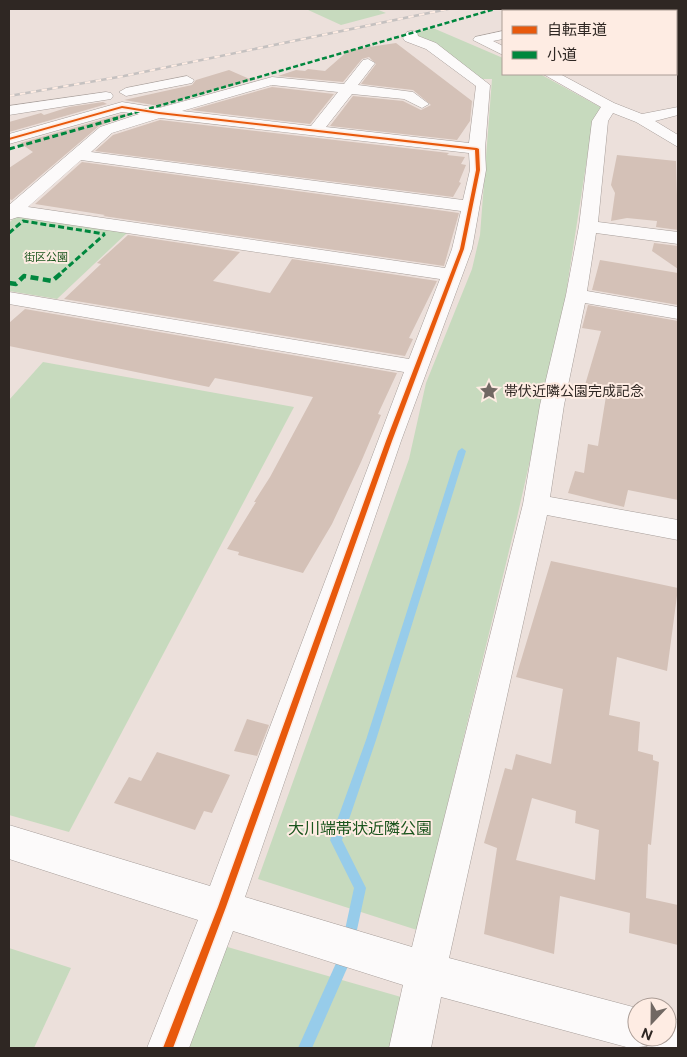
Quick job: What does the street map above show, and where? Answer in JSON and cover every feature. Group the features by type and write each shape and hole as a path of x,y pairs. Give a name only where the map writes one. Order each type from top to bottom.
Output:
{"street":[{"path":"168,1048 239,913 417,367 462,249 478,170 477,149 483,85 430,46 410,38 412,35"},
{"path":"502,35 480,40 502,51"},
{"path":"315,131 368,63"},
{"path":"564,75 609,106 641,120 678,142"},
{"path":"9,139 187,80"},
{"path":"10,212 106,130 272,81 408,95 422,104"},
{"path":"9,111 124,100 159,113 477,149"},
{"path":"410,1048 409,967 536,504 552,405 576,294 588,226 600,121 609,106"},
{"path":"641,120 678,110"},
{"path":"76,155 472,207"},
{"path":"10,212 452,275"},
{"path":"588,226 678,238"},
{"path":"576,294 678,314"},
{"path":"9,298 417,367"},
{"path":"536,504 678,530"},
{"path":"9,842 409,967 627,1027"}],"green space":[{"path":"306,9 376,9 386,13 341,25"},
{"name":"大川端帯状近隣公園","path":"433,28 502,58 502,75 542,75 602,108 593,120 562,319 516,522 417,930 258,879 409,459 426,383 472,269 480,235 492,79 480,79 413,33"},
{"name":"街区公園","path":"26,215 128,232 57,299 9,291 9,223 15,217"},
{"path":"43,362 294,407 69,832 9,815 9,400"},
{"path":"224,946 408,999 398,1048 187,1048"},
{"path":"9,948 71,968 34,1048 9,1048"}],"building":[{"path":"396,43 472,101 470,121 457,140 330,126 353,96 403,101 421,110 431,105 413,90 361,84 376,64 369,57 362,59 343,82 278,76 296,70 325,71 349,50"},
{"path":"229,70 252,80 159,106 124,100 192,85 196,80"},
{"path":"272,87 334,94 310,124 191,110"},
{"path":"103,102 107,104 9,132 9,122 41,113 44,115 69,107"},
{"path":"122,114 130,115 99,126 12,200 9,199 9,168 33,152 20,143"},
{"path":"160,120 449,153 447,155 465,157 461,164 466,165 459,182 461,183 453,197 95,151 113,135"},
{"path":"617,155 676,161 678,230 656,227 657,221 627,218 611,221 615,193 611,185"},
{"path":"82,162 459,213 444,266 103,216 105,215 35,204"},
{"path":"128,235 240,252 213,281 270,293 292,259 437,281 409,338 413,339 405,356 64,299 101,264 97,263"},
{"path":"654,243 678,246 678,269 652,251"},
{"path":"600,260 678,273 678,305 592,290"},
{"path":"588,305 678,321 678,500 628,490 624,507 568,493 575,471 584,473 588,444 598,446 607,390 585,385 601,331 582,328"},
{"path":"25,309 397,373 378,414 381,415 361,462 332,524 303,573 238,555 239,552 227,549 256,502 254,502 270,477 313,397 215,378 209,387 9,346 9,323"},
{"path":"551,561 678,588 667,671 617,657 609,715 640,722 638,751 653,755 653,760 659,762 651,845 648,844 646,898 678,905 678,945 629,933 630,913 560,896 554,954 484,934 497,848 484,843 505,768 512,770 516,754 551,764 563,689 516,677","holes":["532,798 576,811 575,823 599,830 595,880 516,860"]},
{"path":"247,719 269,725 257,756 234,751"},
{"path":"157,752 230,775 212,813 204,811 195,830 114,803 129,777 141,781"}],"waterway":[{"path":"349,939 360,888 336,840 371,740 462,451"},
{"path":"305,1048 346,957"}],"railway":[{"path":"9,96 124,76 448,9"}],"marked path":[{"path":"9,149 495,9"},
{"path":"9,233 23,221 105,234"},
{"path":"9,283 16,284 24,276 52,281 105,234"}],"cycle path":[{"path":"9,139 122,107 159,113 477,149 478,170 462,249 389,441 222,907 168,1048"}],"place":[{"name":"帯伏近隣公園完成記念","path":"489,391"}]}
